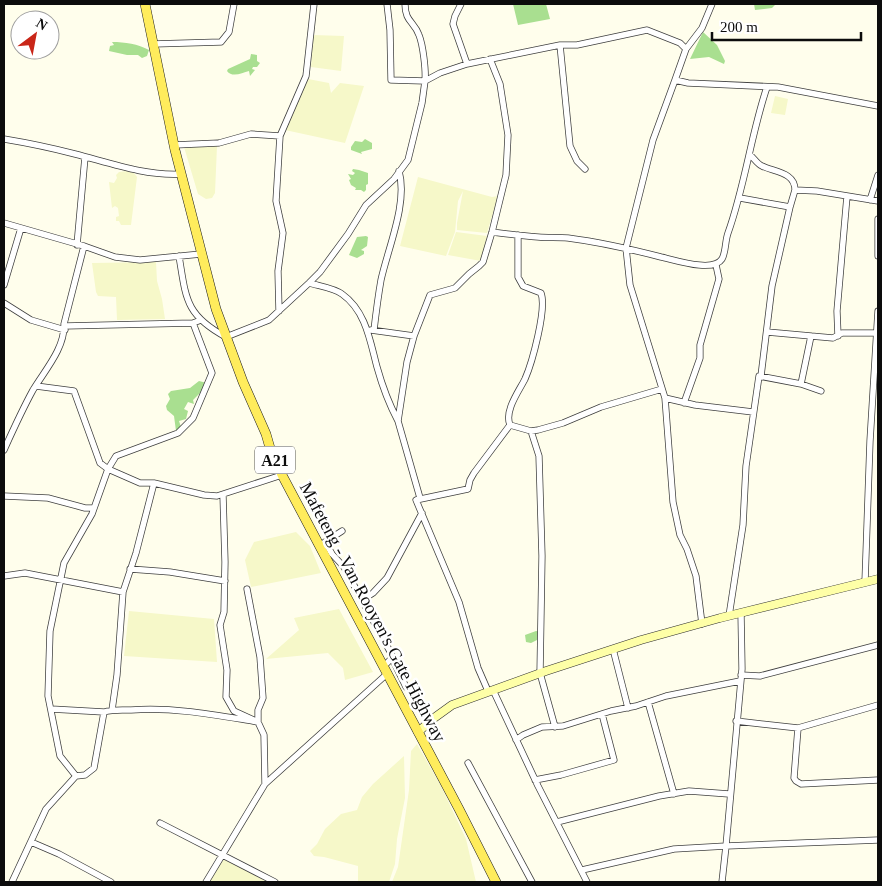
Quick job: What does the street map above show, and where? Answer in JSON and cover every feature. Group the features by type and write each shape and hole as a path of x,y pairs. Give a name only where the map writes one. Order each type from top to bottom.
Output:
{"main road":[{"name":"Mafeteng - Van Rooyen's Gate Highway","path":"145,4 174,145 201,254 216,309 243,382 282,475 322,544 496,882"}],"street":[{"path":"153,44 221,42 229,32 234,4"},
{"path":"279,311 278,271 283,233 276,201 280,136 306,76 314,4"},
{"path":"387,4 390,30 391,80 425,81 440,73 467,64 560,45 577,45 647,30 680,43 686,49"},
{"path":"179,256 187,300 201,320 226,336 268,320 320,272 348,234 366,205 408,160 422,103 426,73 419,34 405,14 405,4"},
{"path":"461,4 454,16 453,24 467,64"},
{"path":"702,624 696,576 680,534 673,502 665,398 630,285 626,248 653,140 686,49 702,28 712,4"},
{"path":"560,45 570,146 577,161 585,169"},
{"path":"398,421 407,362 414,336 430,296 455,288 483,262 492,232 506,175 508,135 500,84 490,60"},
{"path":"675,80 688,83 778,88 878,106"},
{"path":"492,232 567,238 626,248 688,263 708,266 716,264 723,257 727,235 740,198 761,104 767,87"},
{"path":"174,145 219,143 251,134 280,136"},
{"path":"4,139 51,148 122,167 169,175 181,174"},
{"path":"730,616 745,501 745,480 759,376 761,376 772,286 795,190 795,184 787,175 761,166 750,155"},
{"path":"4,450 65,334 80,245 85,157"},
{"path":"399,171 403,184 401,199 371,330 377,368 391,408 398,421 420,498"},
{"path":"870,200 878,175"},
{"path":"795,190 878,201"},
{"path":"838,336 837,311 847,196"},
{"path":"740,198 790,207"},
{"path":"878,219 878,256"},
{"path":"4,223 115,257 140,260 201,254"},
{"path":"4,285 21,228"},
{"path":"510,425 508,421 513,400 524,379 531,359 541,321 543,301 541,293 523,286 518,277 518,235"},
{"path":"684,403 700,358 700,345 718,279 716,264"},
{"path":"309,283 341,293 351,302 371,330 414,336"},
{"path":"4,303 31,320 65,328 193,323 201,320"},
{"path":"865,582 870,441 878,311"},
{"path":"76,776 60,756 48,696 50,632 64,563 92,514 108,469 116,456 178,433 193,418 212,373 193,323"},
{"path":"767,332 833,338 842,333 878,333"},
{"path":"801,384 811,336"},
{"path":"761,376 801,384 821,391"},
{"path":"36,386 74,391 100,463 108,469 140,483 154,483 204,495 217,496 282,475"},
{"path":"510,425 531,431 563,423 601,407 662,389"},
{"path":"665,398 695,405 754,412"},
{"path":"510,425 474,472 468,489 416,500 460,602 478,668 587,882"},
{"path":"531,431 539,456 542,556 540,673 555,726"},
{"path":"112,710 124,592 154,483"},
{"path":"223,495 225,581 224,612 220,625 227,670 226,697 234,711 258,722"},
{"path":"4,496 48,498 85,508 94,508"},
{"path":"362,600 382,584 390,574 422,513"},
{"path":"342,531 322,544 344,567 393,657 406,688"},
{"path":"130,569 170,572 225,581"},
{"path":"4,576 25,573 124,592"},
{"path":"418,732 452,705 490,690 612,649 741,613 878,579"},
{"path":"247,589 260,657 263,698 258,710 258,722 264,735 265,784"},
{"path":"722,882 741,678 741,613"},
{"path":"516,740 542,727 563,726 666,696 741,678 760,676 878,645"},
{"path":"612,649 628,708"},
{"path":"206,882 265,784 386,670 392,658"},
{"path":"648,702 674,794"},
{"path":"736,721 798,728 878,705"},
{"path":"51,709 104,712 153,708 183,710 258,722"},
{"path":"12,882 46,809 76,776 85,775 94,768 104,712"},
{"path":"534,780 561,775 614,760 602,714"},
{"path":"798,728 794,778 796,781 801,784 878,780"},
{"path":"468,763 532,882"},
{"path":"557,822 689,791 729,794"},
{"path":"160,823 276,882"},
{"path":"582,870 674,849 701,846 878,840"},
{"path":"31,842 59,854 111,882"}],"green space":[{"path":"513,4 546,4 550,19 518,25"},
{"path":"754,4 776,4 772,8 755,10"},
{"path":"703,32 717,45 725,61 724,64 709,57 690,59"},
{"path":"313,35 344,36 341,71 311,67"},
{"path":"112,42 122,42 149,50 147,56 142,58 138,55 127,55 109,51 110,46 114,45"},
{"path":"251,54 257,55 257,61 260,63 257,67 253,67 252,69 255,70 250,76 249,71 234,75 227,71 250,59"},
{"path":"308,79 329,83 331,93 340,83 364,86 345,143 285,130"},
{"path":"775,96 788,99 785,115 771,113"},
{"path":"365,139 372,143 372,149 361,152 362,154 351,150 355,141 362,142"},
{"path":"217,146 215,193 212,198 206,199 198,194 184,147"},
{"path":"353,169 368,173 368,184 364,192 355,190 356,188 351,185 349,180 351,179 348,174 353,175 355,173 352,171"},
{"path":"127,171 134,173 137,177 131,225 121,225 119,221 116,221 116,217 119,216 118,208 115,206 112,208 109,182 114,183 119,172"},
{"path":"418,177 492,197 498,196 487,233 457,230 463,191 458,201 455,232 446,256 400,246"},
{"path":"456,232 487,236 481,261 448,255"},
{"path":"357,237 368,237 367,246 361,250 364,251 364,254 357,258 349,255"},
{"path":"156,262 157,281 165,319 117,320 116,297 98,296 92,263"},
{"path":"199,381 207,383 206,387 193,400 194,404 188,402 184,409 188,411 186,419 179,421 181,427 176,431 174,416 167,410 166,406 170,399 168,394 171,391 190,388"},
{"path":"296,532 310,546 321,573 251,587 245,560 254,542"},
{"path":"339,609 373,672 345,680 343,668 328,653 266,659 299,630 294,618"},
{"path":"129,611 214,619 217,662 124,656"},
{"path":"536,631 542,632 541,638 531,643 526,642 525,635"},
{"path":"417,744 441,786 466,839 476,882 392,882 398,867 409,790 411,751"},
{"path":"404,756 405,798 397,839 395,864 389,882 358,882 358,866 314,856 310,851 317,844 325,829 341,814 357,810 362,797 373,784"},
{"path":"224,859 266,881 208,882"}]}
